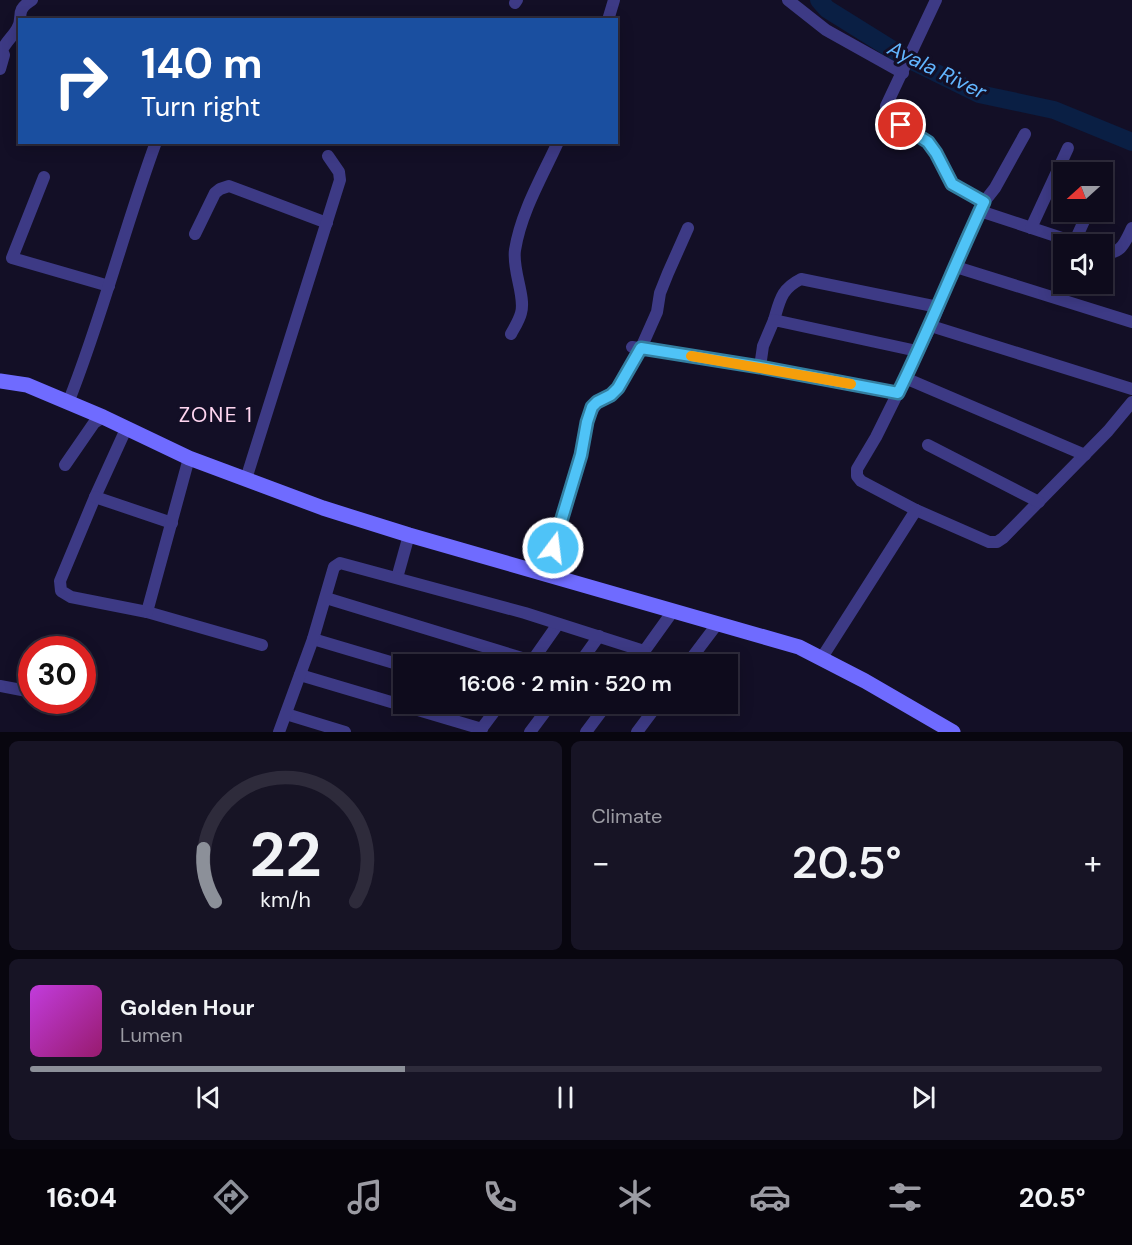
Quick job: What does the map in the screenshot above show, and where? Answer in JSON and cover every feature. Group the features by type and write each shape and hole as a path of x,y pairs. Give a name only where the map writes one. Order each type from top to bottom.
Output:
{"street":[{"path":"20,18 21,9 32,0"},
{"path":"609,18 614,0"},
{"path":"788,0 826,30 904,70"},
{"path":"936,0 886,106 887,113 891,119 928,142 952,184 982,207 1053,236"},
{"path":"0,69 4,55 1,49 18,27"},
{"path":"1025,134 982,207 964,243 931,326 898,393 856,469 857,476 861,481 916,510 989,542 997,542 1085,455 1132,402"},
{"path":"68,403 89,352 155,144"},
{"path":"511,334 522,313 523,305 515,269 515,252 520,228 557,144"},
{"path":"1031,228 1068,148"},
{"path":"246,479 340,180 339,172 328,156"},
{"path":"44,177 12,258 109,286"},
{"path":"195,234 215,193 229,186 327,223"},
{"path":"560,578 553,548 581,455 587,422 597,402 611,395 618,388 637,347 657,312 660,293 688,228"},
{"path":"1113,253 1121,249 1132,228"},
{"path":"956,267 1132,322"},
{"path":"760,367 763,346 784,292 790,285 801,279 938,307"},
{"path":"774,320 917,351"},
{"path":"931,326 1132,389"},
{"path":"637,347 898,393"},
{"path":"905,378 1085,455"},
{"path":"0,381 27,385 103,417 189,458 322,508 783,642 865,681 953,732"},
{"path":"64,465 94,423 103,417"},
{"path":"126,429 94,496 59,586 71,597 147,612 262,645"},
{"path":"928,445 1039,502"},
{"path":"147,612 189,458"},
{"path":"94,496 172,523"},
{"path":"821,659 916,510"},
{"path":"398,578 409,534"},
{"path":"279,732 314,639 334,567 340,563 525,613 644,651"},
{"path":"326,598 503,654"},
{"path":"642,654 673,611"},
{"path":"695,654 718,623"},
{"path":"537,654 558,624"},
{"path":"586,654 599,636"},
{"path":"314,639 393,663"},
{"path":"300,675 481,730 493,714"},
{"path":"0,686 18,689"},
{"path":"286,714 345,732"},
{"path":"530,732 543,714"},
{"path":"586,732 600,714"},
{"path":"637,732 650,714"}],"waterway":[{"name":"Ayala River","path":"819,0 827,9 904,57 979,94 1054,110 1132,142"}],"slow traffic":[{"path":"691,356 851,384"}],"district":[{"name":"ZONE 1","path":"216,415"}],"route":[{"path":"553,548 581,455 592,407 618,388 641,348 760,367 898,393 931,326 964,243 984,202 952,184 928,142 901,125"}]}
